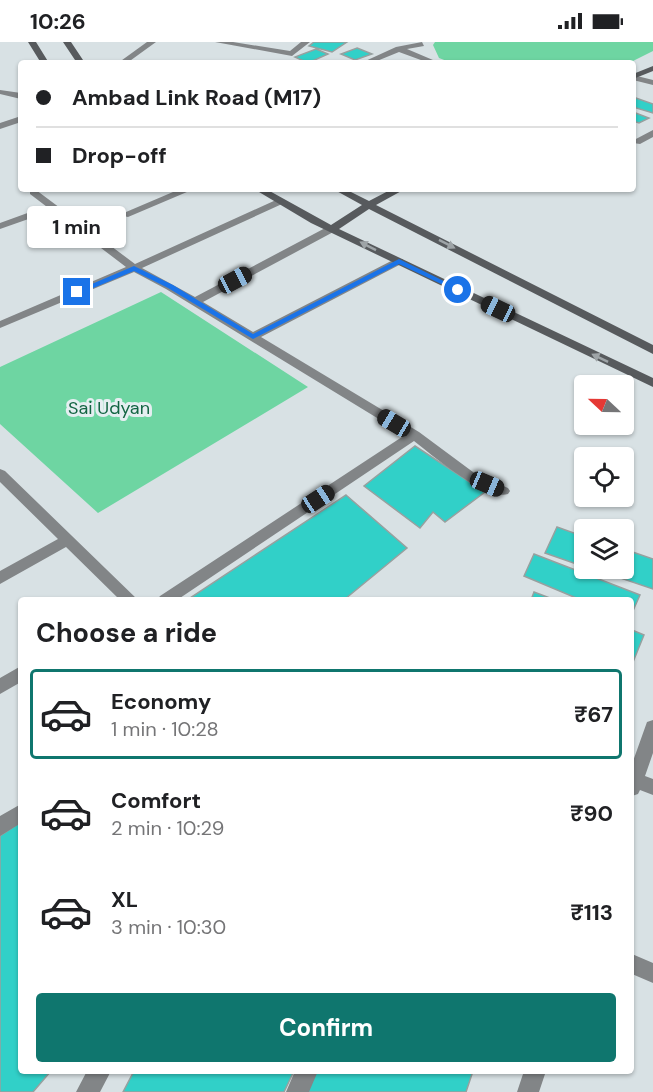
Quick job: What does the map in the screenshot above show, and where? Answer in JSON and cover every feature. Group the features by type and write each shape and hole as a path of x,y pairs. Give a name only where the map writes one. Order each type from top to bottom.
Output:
{"main road":[{"path":"32,42 43,60"},
{"path":"67,42 79,60"},
{"path":"636,76 653,68"},
{"path":"264,192 279,202 399,261 653,383"},
{"path":"344,192 653,350"},
{"path":"333,228 370,204 394,192"}],"street":[{"path":"126,60 152,42"},
{"path":"219,42 292,54 306,42"},
{"path":"412,42 425,43"},
{"path":"372,60 399,49 425,43"},
{"path":"399,49 428,60"},
{"path":"636,78 653,83"},
{"path":"0,92 18,95"},
{"path":"0,126 18,120"},
{"path":"637,142 653,133"},
{"path":"33,192 134,268 195,302 414,435 472,478 503,491"},
{"path":"124,215 182,192"},
{"path":"0,325 134,268 279,202"},
{"path":"0,226 33,214"},
{"path":"195,302 333,228"},
{"path":"253,337 399,261"},
{"path":"170,597 414,435"},
{"path":"0,474 127,597"},
{"path":"0,578 67,540"},
{"path":"0,687 18,675"},
{"path":"634,781 653,727"},
{"path":"634,784 653,787"},
{"path":"0,827 18,814"},
{"path":"634,965 653,973"},
{"path":"87,1092 98,1074"},
{"path":"297,1092 306,1074"},
{"path":"528,1092 534,1074"}],"green space":[{"path":"435,42 653,42 653,51 635,60 444,60 439,58 433,45"},
{"name":"Sai Udyan","path":"161,292 308,387 98,513 0,424 0,367"}],"building":[{"path":"314,42 347,42 332,52 309,46"},
{"path":"357,48 372,54 355,60 341,54"},
{"path":"316,49 328,54 315,60 302,60 295,57"},
{"path":"636,98 653,104 653,113 636,108"},
{"path":"636,113 649,118 639,123 636,122"},
{"path":"415,446 485,492 445,522 433,512 420,528 364,486"},
{"path":"346,495 407,548 347,597 192,597"},
{"path":"557,527 574,533 574,563 545,553"},
{"path":"634,552 653,559 653,589 623,579 634,579"},
{"path":"534,554 574,569 574,579 599,579 640,595 634,608 634,597 574,597 524,576"},
{"path":"534,592 547,597 532,597"},
{"path":"634,631 644,635 634,660"},
{"path":"18,824 18,1074 48,1074 33,1092 0,1092 0,836"},
{"path":"132,1074 293,1074 284,1092 123,1092"},
{"path":"313,1074 472,1074 466,1092 304,1092"}],"route":[{"path":"77,292 134,268 170,286 253,337 399,261 458,290"}]}
